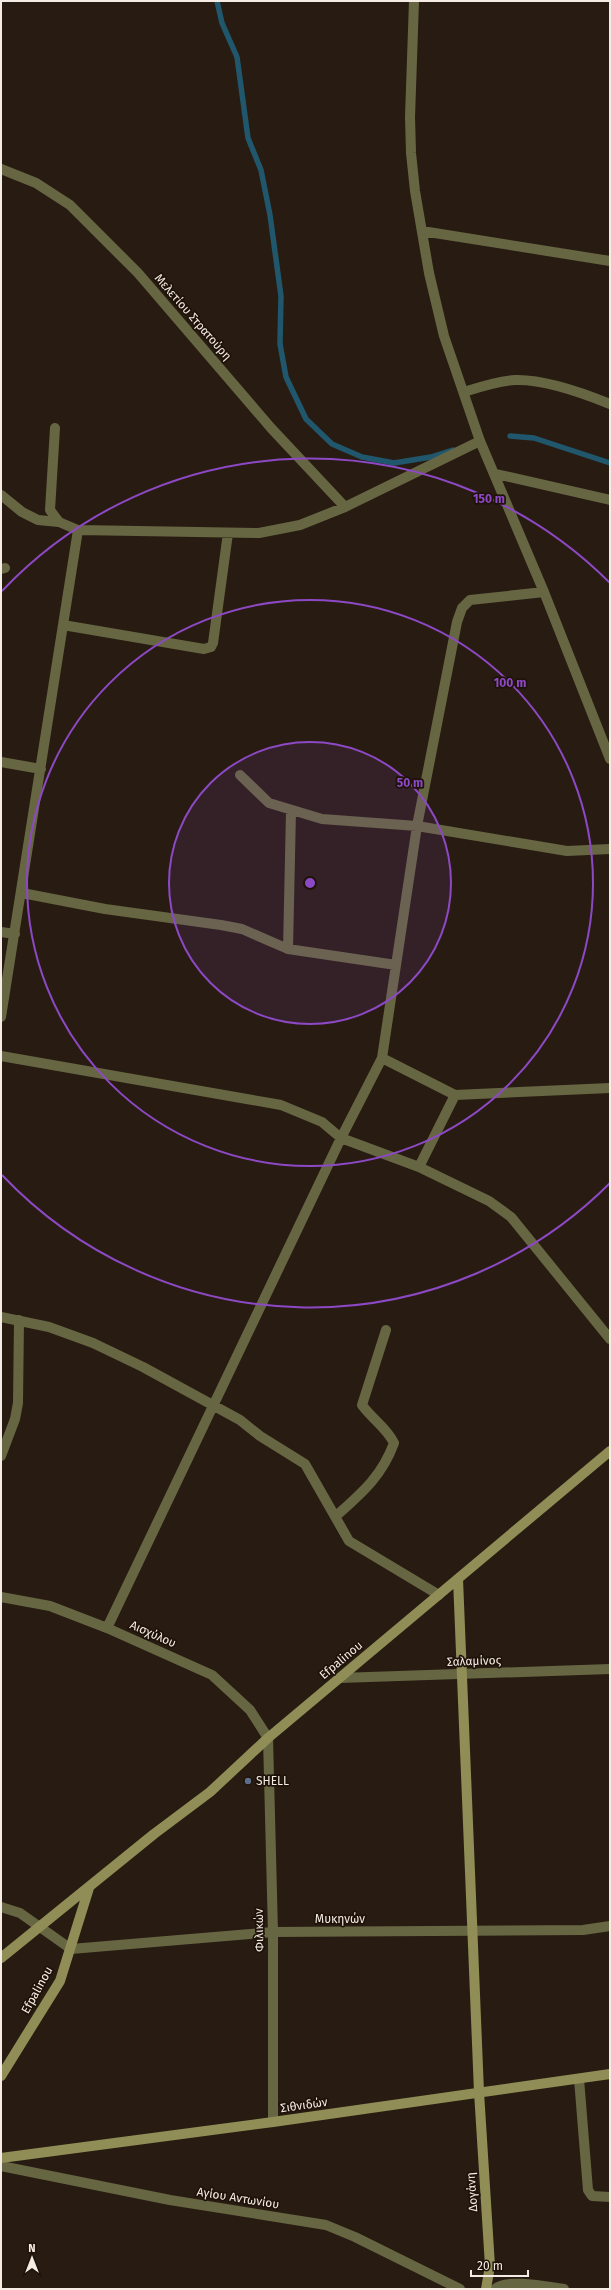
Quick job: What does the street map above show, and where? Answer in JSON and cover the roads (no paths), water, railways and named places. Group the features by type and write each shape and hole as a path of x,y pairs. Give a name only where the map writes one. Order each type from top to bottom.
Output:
{"street":[{"path":"414,1 410,117 411,154 422,231 444,336 480,441 496,474 610,759"},
{"name":"Μελετίου Στρατούρη","path":"1,169 36,183 70,205 138,273 271,428 345,507"},
{"path":"422,231 610,261"},
{"path":"464,392 493,383 515,380 583,392 610,404"},
{"path":"55,428 50,510 59,522"},
{"path":"1,503 38,520 59,522 78,530 259,533 300,525 345,507 480,441"},
{"path":"496,474 610,500"},
{"path":"1,495 22,512"},
{"path":"1,1017 22,892 78,530"},
{"path":"63,625 204,649 211,647 213,644 228,533"},
{"path":"107,1628 341,1138 382,1058 417,826 457,622 462,608 470,600 544,592"},
{"path":"1,762 41,769"},
{"path":"240,775 269,802 292,811 322,819 417,826 568,851 610,849"},
{"path":"288,949 292,811"},
{"path":"22,892 105,909 193,920 242,929 288,949 396,965"},
{"path":"1,932 15,934"},
{"path":"1,1056 281,1105 322,1122 341,1138 419,1167 489,1201 511,1217 610,1339"},
{"path":"382,1058 455,1096 610,1088"},
{"path":"419,1167 455,1096"},
{"path":"1,1318 19,1320 50,1327 93,1343 143,1366 240,1420 260,1436 305,1464 349,1541 439,1595"},
{"path":"1,1456 15,1419 18,1403 19,1320"},
{"path":"336,1516 369,1487 388,1459 394,1443 387,1430 370,1417 362,1405 386,1330"},
{"name":"Efpalinou","path":"1,1958 154,1834 210,1792 268,1738 610,1451"},
{"name":"Δογάνη","path":"458,1579 464,1674 471,1931 490,2266 486,2289"},
{"name":"Αισχύλου","path":"1,1598 50,1606 107,1628 212,1675 250,1710 268,1738"},
{"name":"Σαλαμίνος","path":"339,1678 610,1669"},
{"name":"Φιλικών","path":"268,1738 273,1932 273,2122"},
{"name":"Efpalinou","path":"1,2076 60,1981 89,1888"},
{"path":"1,1907 20,1913 71,1949"},
{"name":"Μυκηνών","path":"71,1949 273,1932 583,1930 610,1926"},
{"name":"Σιθνιδών","path":"1,2158 273,2122 610,2074"},
{"path":"579,2079 588,2190 592,2196 610,2197"},
{"name":"Αγίου Αντωνίου","path":"1,2166 170,2200 326,2225 355,2237 460,2289"},
{"path":"496,2289 498,2286 512,2284 564,2289"}],"waterway":[{"path":"217,1 222,23 237,57 248,138 261,170 270,215 281,296 280,344 286,377 306,419 332,444 362,457 394,463 431,457 453,450"},
{"path":"510,436 534,438 610,463"}],"place":[{"name":"SHELL","path":"248,1781"}]}
